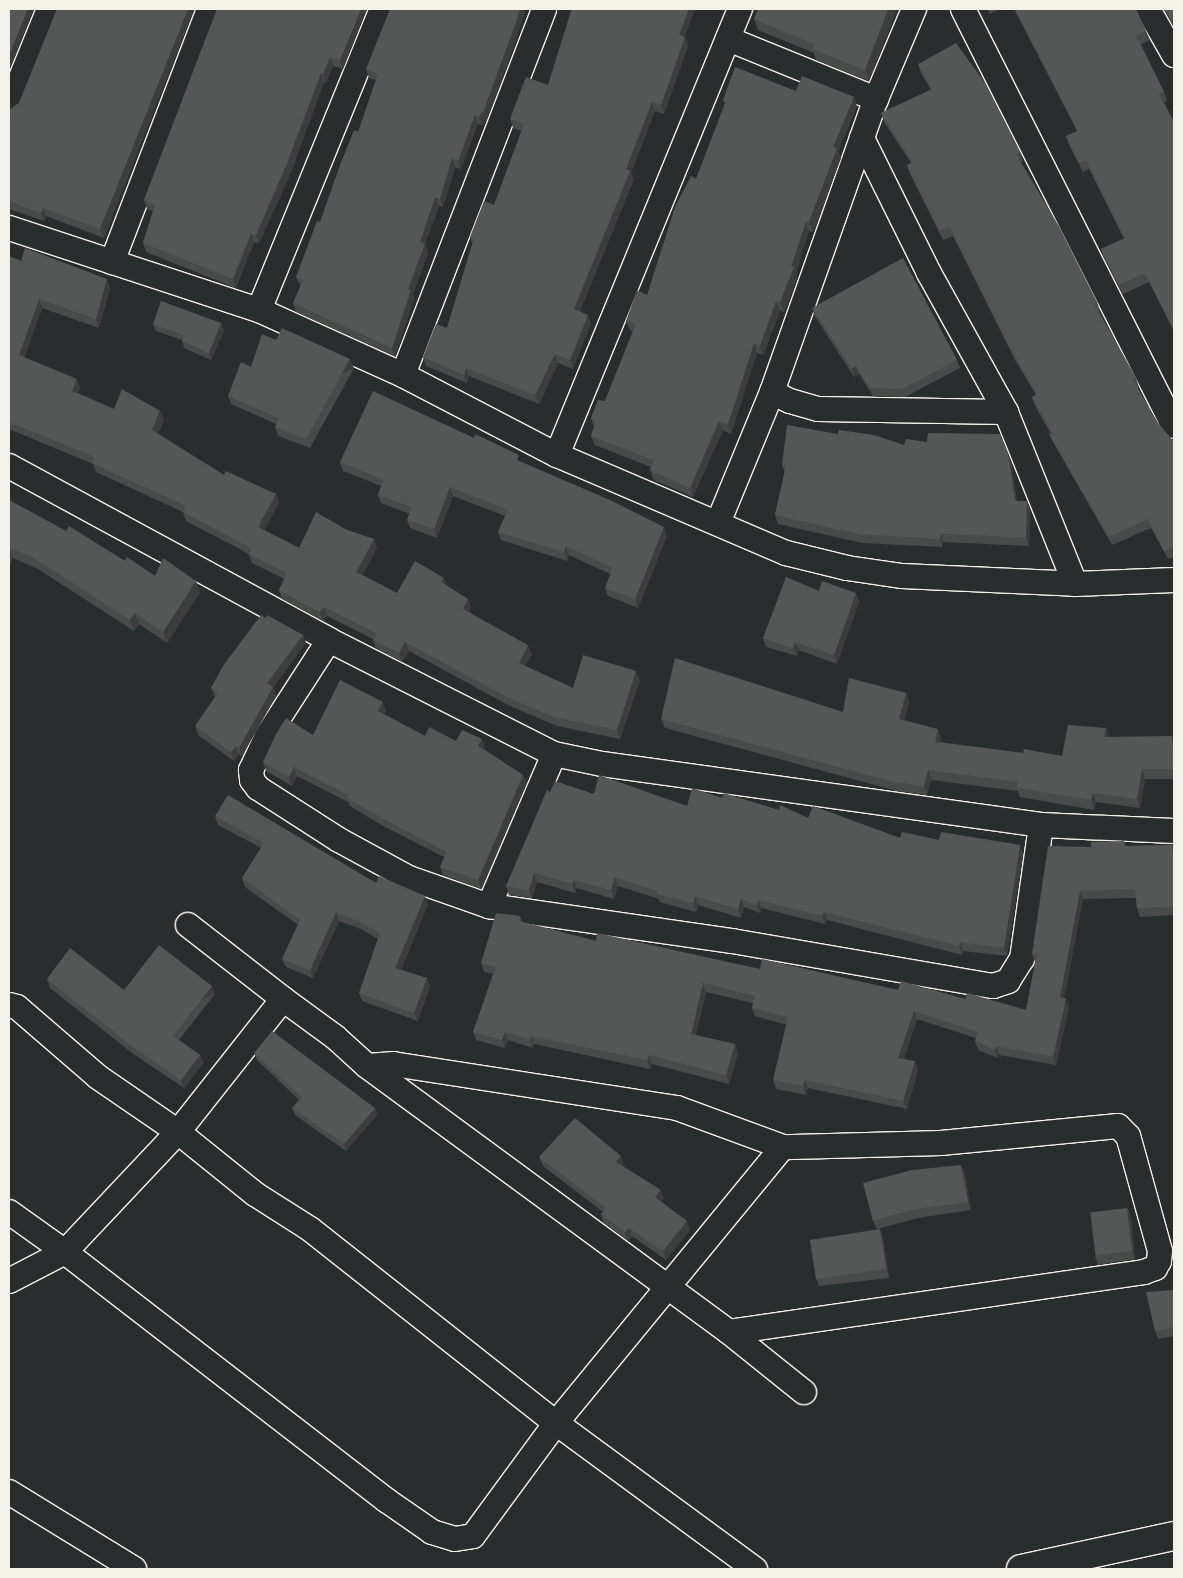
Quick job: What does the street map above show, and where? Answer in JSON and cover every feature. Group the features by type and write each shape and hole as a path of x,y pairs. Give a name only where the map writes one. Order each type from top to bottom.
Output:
{"street":[{"path":"9,107 48,9"},
{"path":"112,262 209,9"},
{"path":"259,310 382,9"},
{"path":"403,375 544,9"},
{"path":"557,455 740,9"},
{"path":"718,523 772,392 876,99 914,9"},
{"path":"963,9 1174,426"},
{"path":"1148,9 1174,55"},
{"path":"728,39 876,99"},
{"path":"862,138 929,273 1006,412 1075,584"},
{"path":"9,228 259,310 403,375 557,455 786,553 847,568 902,576 1075,584 1174,580"},
{"path":"772,392 790,402 818,409 1006,412"},
{"path":"9,466 329,640 554,754 602,764 1041,825 1174,831"},
{"path":"329,640 267,736 251,770 252,780 258,788 339,840 409,878 489,906 732,941 993,986 1008,980 1016,972 1022,958 1041,825"},
{"path":"489,906 554,754"},
{"path":"188,925 335,1037 367,1066 729,1332 804,1392"},
{"path":"9,1280 65,1252 178,1132 283,999"},
{"path":"9,1005 16,1007 98,1077 178,1132 255,1194 310,1229 556,1424 755,1569"},
{"path":"367,1066 394,1064 677,1108 783,1147 941,1143 1118,1126 1128,1136 1160,1252 1159,1261 1155,1268 1144,1272 729,1332"},
{"path":"9,1212 65,1252 432,1532 455,1539 473,1536 556,1424 783,1147"},
{"path":"9,1492 134,1569"},
{"path":"1021,1569 1174,1536"}],"building":[{"path":"9,9 28,9 9,56"},
{"path":"57,9 188,9 100,229 43,208 41,213 9,201 9,121 11,114 9,110 19,103"},
{"path":"217,9 361,9 340,60 330,57 323,74 321,73 286,166 256,235 251,233 233,279 143,243 155,205 144,200"},
{"path":"390,9 520,9 484,110 479,117 475,115 458,161 452,158 440,199 435,197 420,242 425,244 408,289 411,290 392,348 293,303 303,280 296,277 317,221 320,222 354,130 358,132 378,74 366,69"},
{"path":"572,9 689,9 679,35 685,37 661,105 652,102 626,169 630,171 574,309 588,315 570,360 555,354 535,395 466,368 464,375 423,357 436,324 447,328 474,239 470,237 484,201 494,205 524,124 510,119 526,77 548,85"},
{"path":"758,9 888,9 865,70 812,49 814,44 754,19"},
{"path":"1015,9 1136,9 1146,31 1136,36 1164,92 1159,94 1174,122 1174,330 1145,273 1119,285 1101,249 1125,238 1086,160 1079,163 1066,136 1078,131"},
{"path":"1165,9 1174,9 1174,18 1172,20"},
{"path":"956,43 985,83 1020,152 1016,154 1060,228 1097,302 1094,304 1136,378 1133,380 1158,423 1174,442 1174,547 1164,551 1148,519 1109,537 1049,434 1053,434 1032,397 1037,394 1012,351 950,227 940,231 907,165 913,163 881,113 932,89 918,64"},
{"path":"735,67 796,91 802,76 854,97 833,147 837,148 809,222 806,221 791,266 794,267 780,302 776,301 760,346 754,343 728,424 719,421 690,488 650,470 654,460 591,436 596,422 591,418 598,400 605,401 636,324 626,321 637,290 647,295 675,207 691,176 696,179 726,101 723,100"},
{"path":"25,248 107,279 96,319 39,299 19,355 77,379 72,391 114,409 122,389 160,411 152,430 224,475 226,471 276,494 258,527 299,548 316,512 347,530 374,539 356,572 397,593 415,561 444,578 441,582 468,599 463,609 528,645 519,663 573,688 583,655 636,671 617,730 554,717 507,697 405,642 399,653 373,640 376,633 324,607 320,612 279,590 287,573 249,554 251,548 183,512 186,506 92,463 95,457 9,422 9,256 21,261"},
{"path":"903,258 957,360 902,389 870,388 856,366 852,369 812,308"},
{"path":"161,301 221,323 209,353 182,341 184,335 153,324"},
{"path":"282,328 350,359 306,439 275,427 279,418 228,396 241,362 251,367 262,334 276,340"},
{"path":"373,391 474,438 475,434 519,455 517,460 612,501 664,527 635,599 605,588 613,568 566,546 564,552 498,532 508,510 450,487 434,529 407,520 412,507 378,495 384,480 340,462"},
{"path":"787,425 838,434 839,430 874,435 904,445 906,439 927,442 928,433 1000,434 1008,453 1015,501 1027,501 1026,538 940,533 940,539 859,534 775,515 786,465 782,465"},
{"path":"9,500 66,531 69,526 125,561 127,557 155,576 163,558 196,581 163,632 135,613 130,620 34,558 9,547"},
{"path":"786,577 819,591 822,581 856,593 834,655 795,642 793,648 763,638"},
{"path":"261,615 266,618 267,615 303,635 267,683 273,687 239,748 236,746 231,752 195,726 218,693 211,688 223,666"},
{"path":"675,658 843,712 849,678 906,693 899,719 938,729 935,742 1023,753 1024,749 1062,756 1068,725 1106,728 1104,737 1172,736 1174,769 1142,769 1137,799 1093,793 1091,800 1017,788 1018,782 928,770 924,786 894,782 661,719"},
{"path":"340,680 383,702 378,711 425,736 429,727 456,741 462,730 482,739 478,746 523,775 478,880 440,867 447,852 347,798 348,795 294,767 289,777 263,762 286,718 313,735"},
{"path":"599,775 687,806 692,788 722,798 724,793 779,810 780,805 808,818 813,806 900,838 902,832 939,840 941,832 1020,845 1004,948 960,942 959,946 824,912 822,916 758,900 757,905 741,899 738,909 695,896 693,903 657,894 658,891 615,877 611,890 574,880 572,884 534,873 529,890 506,886 547,790 550,792 555,781 594,794"},
{"path":"228,795 376,883 379,876 425,896 395,968 427,978 414,1013 359,993 380,933 336,912 310,970 282,959 300,920 242,878 264,843 215,816"},
{"path":"1124,841 1124,846 1172,845 1172,850 1174,850 1174,907 1137,908 1135,889 1080,891 1060,997 1066,999 1053,1057 996,1046 995,1050 975,1041 978,1032 914,1011 898,1058 915,1061 903,1101 805,1080 803,1086 773,1080 788,1017 752,1008 755,996 703,983 691,1034 735,1044 726,1075 649,1055 647,1060 531,1036 530,1039 505,1032 502,1040 473,1032 496,967 481,963 496,913 520,916 519,921 596,941 597,933 760,969 762,959 898,990 901,981 965,999 967,993 1026,1010 1037,955 1032,954 1048,846 1091,847 1091,842"},
{"path":"159,945 212,986 173,1036 200,1055 181,1080 129,1044 47,979 70,948 124,990"},
{"path":"272,1031 375,1108 344,1144 292,1108 302,1098 254,1053"},
{"path":"575,1118 621,1156 616,1162 661,1190 655,1197 687,1221 663,1251 629,1228 625,1232 601,1214 606,1208 539,1157"},
{"path":"961,1165 968,1202 915,1209 873,1221 863,1183 912,1170"},
{"path":"1127,1208 1132,1251 1096,1255 1090,1213"},
{"path":"880,1229 886,1269 816,1280 810,1240"},
{"path":"1174,1290 1174,1327 1155,1331 1146,1292"}]}
